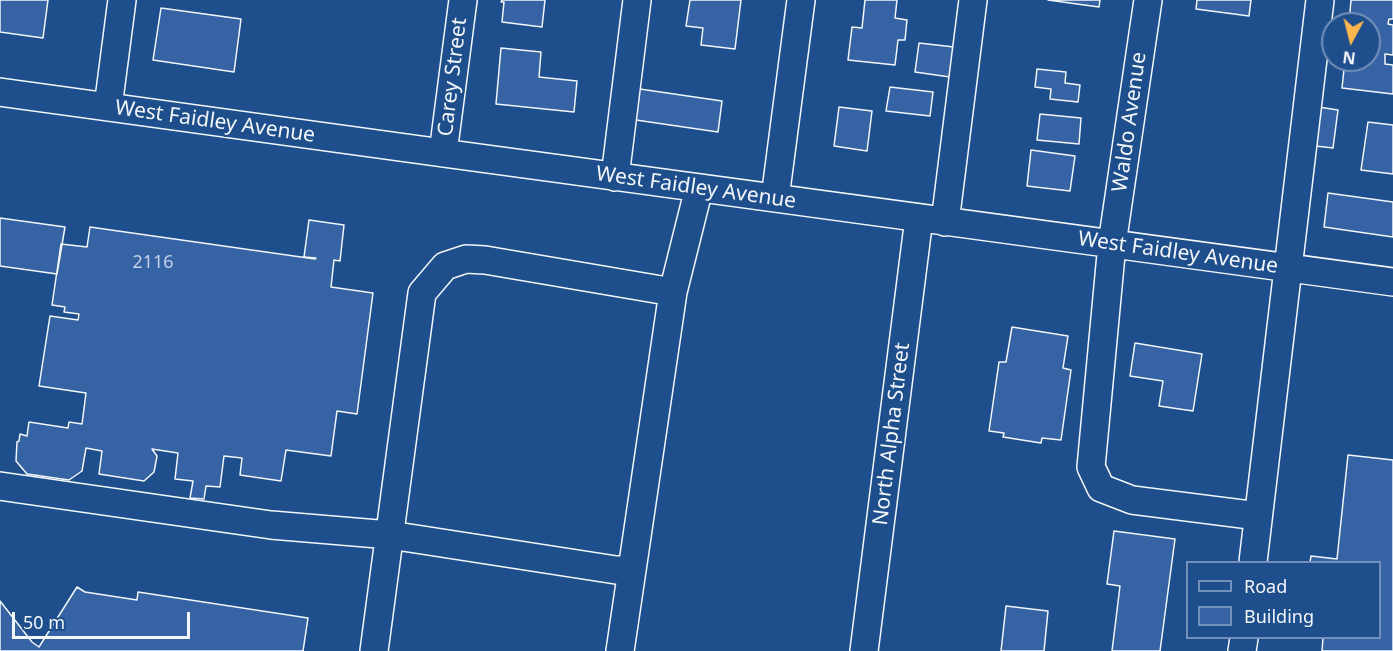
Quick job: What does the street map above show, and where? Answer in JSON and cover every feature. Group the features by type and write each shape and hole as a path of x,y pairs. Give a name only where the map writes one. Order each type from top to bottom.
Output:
{"street":[{"path":"108,107 122,0"},
{"name":"Carey Street","path":"443,153 463,0"},
{"path":"615,177 637,0"},
{"path":"775,198 801,0"},
{"name":"North Alpha Street","path":"864,651 932,220 973,0"},
{"name":"Waldo Avenue","path":"1148,0 1112,244 1091,467 1101,488 1132,500 1258,516"},
{"path":"1253,561 1320,0"},
{"name":"West Faidley Avenue","path":"0,92 1393,282"},
{"path":"620,651 674,292 699,188"},
{"path":"374,651 422,293 445,266 466,259 485,260 674,292"},
{"path":"0,486 271,525 390,535 616,570 632,570"}],"building":[{"path":"0,0 48,0 43,38 0,32"},
{"path":"502,0 545,0 542,27 502,22 504,2 501,2"},
{"path":"690,0 741,0 735,49 701,45 703,28 686,26"},
{"path":"865,0 897,0 895,18 907,20 905,40 898,40 895,65 848,60 852,27 862,28"},
{"path":"1048,0 1100,0 1099,7"},
{"path":"1197,0 1251,0 1249,16 1196,9"},
{"path":"1351,0 1393,0 1393,19 1389,19 1388,24 1393,25 1393,55 1385,54 1385,64 1393,65 1393,94 1342,88 1344,72 1381,72 1381,12 1350,12"},
{"path":"161,8 241,19 234,72 153,60"},
{"path":"919,43 954,47 950,77 915,72"},
{"path":"501,48 541,52 539,77 577,81 574,112 496,104"},
{"path":"1037,69 1066,72 1065,83 1080,85 1078,102 1050,99 1051,89 1035,87"},
{"path":"890,87 933,92 930,116 886,111"},
{"path":"633,88 722,101 718,132 629,119"},
{"path":"1312,106 1338,110 1333,148 1307,145"},
{"path":"839,107 872,111 867,151 834,146"},
{"path":"1040,114 1081,118 1079,144 1037,140"},
{"path":"1368,122 1393,125 1393,174 1361,170"},
{"path":"1031,150 1075,156 1070,191 1027,186"},
{"path":"1328,193 1393,202 1393,237 1324,227"},
{"path":"0,218 65,227 57,274 0,266"},
{"path":"309,220 344,225 340,261 334,260 331,287 373,293 357,414 337,411 331,456 286,450 281,481 240,475 242,458 224,456 220,487 206,486 204,499 190,498 193,481 175,479 178,453 152,449 157,456 154,472 144,481 99,474 102,451 86,448 82,471 69,480 27,474 16,461 17,442 20,434 27,436 29,422 68,428 69,422 82,424 86,393 39,386 50,316 78,320 79,314 64,312 65,307 52,305 61,244 87,247 90,227 315,259 304,257"},
{"path":"1012,327 1068,336 1063,368 1071,370 1061,440 1042,438 1041,443 1003,437 1004,433 989,431 999,362 1006,362"},
{"path":"1135,343 1202,354 1193,411 1159,406 1163,381 1130,376"},
{"path":"1348,455 1393,460 1393,651 1322,651 1323,639 1381,639 1381,561 1310,561 1311,556 1337,559"},
{"path":"1114,531 1175,539 1160,651 1112,651 1120,586 1107,584"},
{"path":"77,587 85,592 137,600 138,592 308,618 303,651 0,651 0,601 32,642 39,647"},
{"path":"1006,606 1048,611 1044,651 1001,651"}]}
